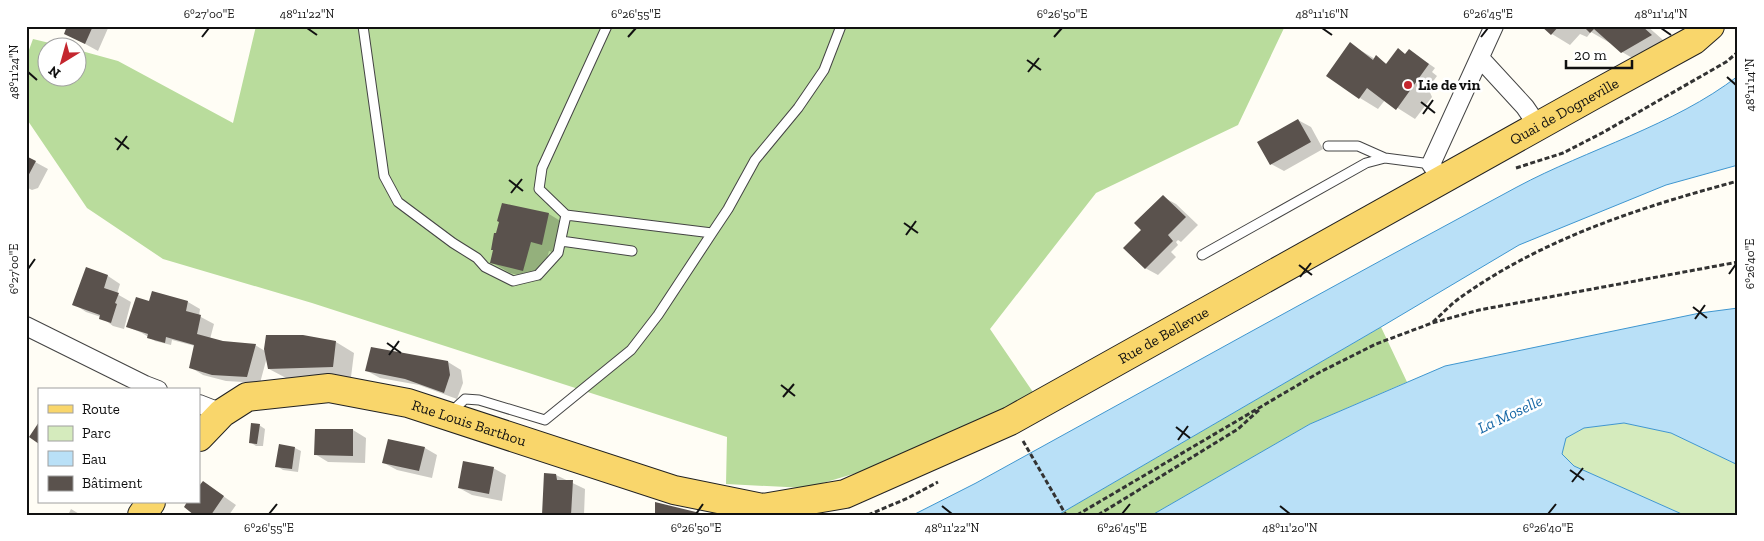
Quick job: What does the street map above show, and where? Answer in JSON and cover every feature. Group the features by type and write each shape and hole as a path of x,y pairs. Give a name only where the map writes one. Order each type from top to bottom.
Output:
{"main road":[{"name":"Quai de Dogneville","path":"1436,172 1538,126 1694,40 1710,26"},
{"name":"Rue de Bellevue","path":"747,504 763,508 845,494 1010,421 1436,172"},
{"name":"Rue Louis Barthou","path":"200,434 210,408 246,398 329,388 408,403 674,490 747,504"},
{"path":"142,515 150,504"}],"street":[{"path":"1436,172 1494,26"},
{"path":"1480,58 1525,106 1538,126"},
{"path":"26,326 153,388"}],"lane":[{"path":"363,26 384,176 398,202 453,243 477,258 484,267 513,281 538,275 558,252 566,214"},
{"path":"607,26 542,168 539,189 566,214 712,233"},
{"path":"447,416 465,399 479,400 545,420 630,350 658,315 728,209 755,160 798,108 824,70 842,26"},
{"path":"1328,146 1358,146 1385,158 1436,172"},
{"path":"1202,255 1366,163 1385,158"},
{"path":"561,240 632,251"}],"path":[{"path":"1515,168 1524,167 1563,153 1726,62 1738,52"},
{"path":"1432,323 1460,298 1499,271 1552,245 1602,223 1666,201 1738,181"},
{"path":"1077,515 1320,372 1368,348 1432,323 1479,310 1738,262"},
{"path":"1098,515 1238,430 1263,406"},
{"path":"1020,436 1066,515"}],"green space":[{"path":"256,26 1285,26 1238,125 1096,193 990,329 1035,395 880,466 806,488 726,484 727,437 312,303 163,259 87,208 26,118 26,58 33,39 38,40 38,88 88,88 88,53 118,61 233,123"},
{"path":"1381,327 1407,382 1310,424 1152,515 1058,515"},
{"path":"1624,423 1671,433 1738,465 1738,515 1684,515 1574,466 1562,454 1566,438 1584,428"}],"water":[{"path":"1738,76 1738,165 1666,185 1519,245 1058,515 913,515 976,483 1517,187 1686,109 1713,94"},
{"name":"La Moselle","path":"1738,308 1738,465 1671,433 1624,423 1584,428 1566,438 1562,454 1574,466 1684,515 1152,515 1310,424 1445,366 1700,313"}],"building":[{"path":"67,26 93,26 88,38 72,38 64,34"},
{"path":"1541,26 1559,26 1551,35"},
{"path":"1583,26 1642,26 1652,35 1621,53 1594,29 1590,33"},
{"path":"1350,42 1373,60 1376,55 1386,64 1398,48 1405,54 1409,49 1429,64 1396,110 1367,88 1359,99 1326,76"},
{"path":"1298,119 1311,142 1270,165 1257,142"},
{"path":"26,156 36,161 26,180"},
{"path":"1163,195 1186,217 1168,235 1173,241 1145,269 1123,248 1141,230 1134,223"},
{"path":"502,203 549,213 542,245 531,242 523,271 490,263 494,233 496,233 499,222 497,221"},
{"path":"86,267 108,275 104,288 119,293 111,323 99,319 100,315 72,305"},
{"path":"152,291 188,301 186,311 201,315 197,334 223,341 256,344 247,377 212,375 189,368 194,345 166,337 165,343 147,338 148,334 126,327 136,297 149,301"},
{"path":"266,335 303,335 336,341 333,367 268,369 264,349"},
{"path":"371,347 448,361 450,375 444,393 405,379 365,371"},
{"path":"251,423 260,424 257,444 249,443"},
{"path":"38,424 38,443 29,437"},
{"path":"315,429 353,429 353,456 314,455"},
{"path":"388,439 425,447 419,471 382,463"},
{"path":"279,444 295,447 292,469 275,467"},
{"path":"463,461 494,467 489,494 458,488"},
{"path":"544,473 556,474 557,480 573,480 571,515 542,515"},
{"path":"203,481 224,496 211,515 194,515 184,507 186,504 200,504 200,485"},
{"path":"655,502 700,513 700,515 655,515"}],"place":[{"name":"Lie de vin","path":"1408,85"}]}
